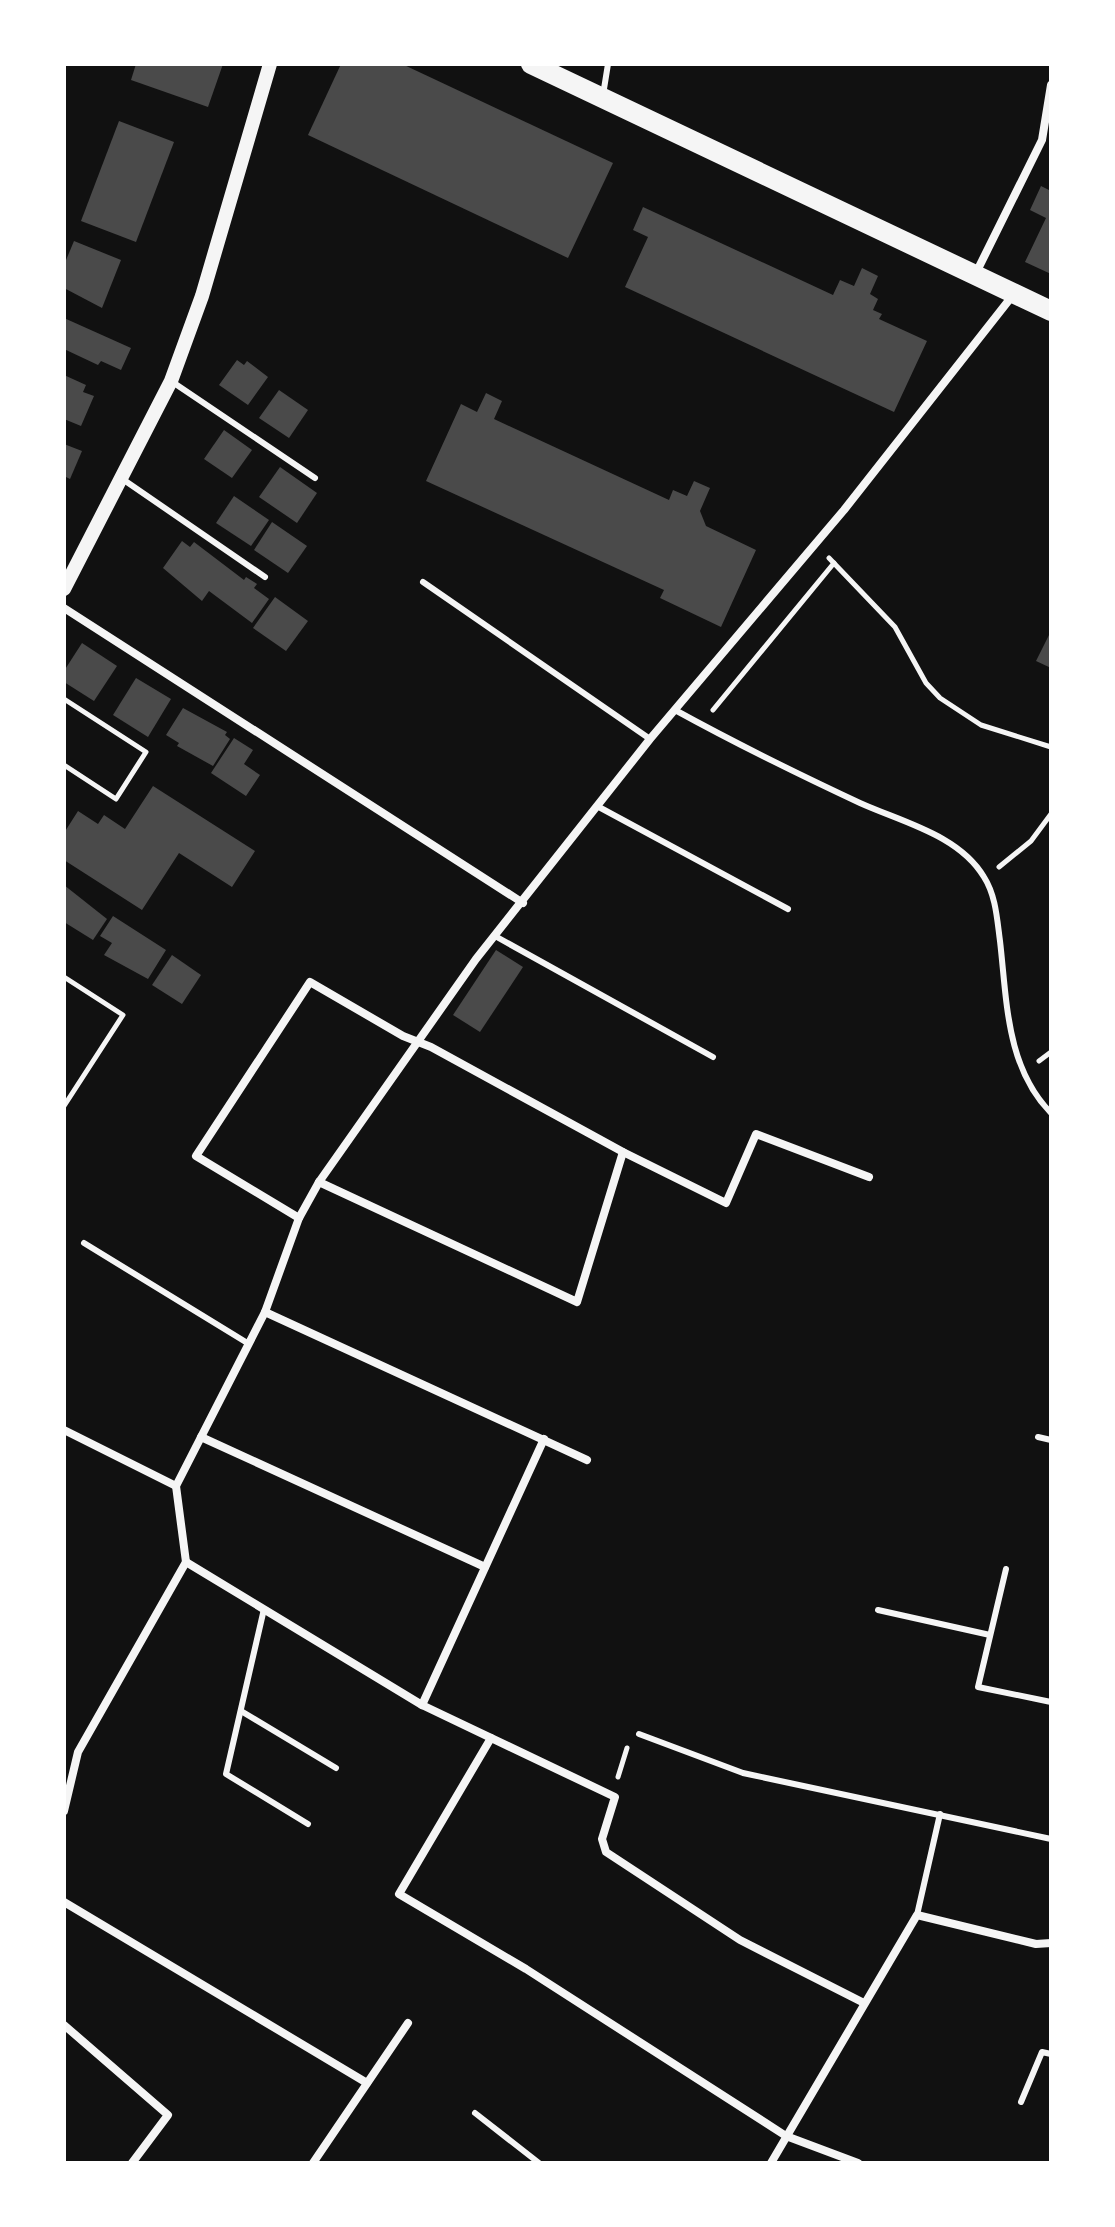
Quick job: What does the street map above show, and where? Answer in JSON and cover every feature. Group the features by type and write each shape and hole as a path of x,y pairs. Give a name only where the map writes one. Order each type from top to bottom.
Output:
{"main road":[{"path":"531,64 1051,311"}],"street":[{"path":"64,589 171,381 202,296 270,64"},
{"path":"974,276 1042,140 1051,85"},
{"path":"64,1811 78,1752 186,1562 176,1486 265,1312 299,1218 319,1182 495,936 650,739 844,510 1014,293"},
{"path":"64,608 523,903"},
{"path":"299,1218 196,1156 310,982 419,1044 726,1203 756,1134 869,1177"},
{"path":"319,1182 577,1302 623,1152"},
{"path":"265,1312 587,1460"},
{"path":"64,1430 176,1486"},
{"path":"201,1437 485,1567"},
{"path":"422,1705 544,1439"},
{"path":"186,1562 422,1705 615,1797 602,1839 606,1852 740,1940 864,2003"},
{"path":"491,1738 399,1894 526,1969 786,2136 858,2163"},
{"path":"64,1902 367,2083"},
{"path":"771,2163 917,1915 1036,1944 1051,1943"},
{"path":"313,2163 408,2023"},
{"path":"64,2025 168,2115 132,2163"}],"lane":[{"path":"603,99 608,64"},
{"path":"171,381 315,478"},
{"path":"121,478 265,577"},
{"path":"423,582 650,739"},
{"path":"675,710 945,840 963,853 985,878 997,914 1012,1039 1037,1098 1051,1113"},
{"path":"597,806 788,909"},
{"path":"495,936 713,1057"},
{"path":"84,1243 249,1344"},
{"path":"1038,1437 1051,1440"},
{"path":"1006,1569 978,1687 1051,1702"},
{"path":"264,1609 226,1774 308,1824"},
{"path":"878,1610 990,1635"},
{"path":"241,1711 336,1768"},
{"path":"639,1734 743,1773 1051,1839"},
{"path":"917,1915 940,1814"},
{"path":"1021,2102 1042,2052 1051,2054"},
{"path":"475,2113 539,2163"}],"path":[{"path":"826,555 895,627 926,683 940,698 981,725 1051,747"},
{"path":"701,724 834,563"},
{"path":"64,699 146,752 116,799 64,765"},
{"path":"985,878 1031,841 1051,814"},
{"path":"64,977 123,1015 64,1106"},
{"path":"612,1796 632,1731 639,1734"}],"building":[{"path":"136,64 223,64 208,107 131,80"},
{"path":"341,64 402,64 613,163 568,258 308,135"},
{"path":"119,121 174,142 136,242 81,221"},
{"path":"1041,186 1051,191 1051,274 1025,262 1046,218 1030,210"},
{"path":"643,207 833,295 840,280 854,286 862,268 878,276 870,294 878,299 873,310 882,314 879,319 927,341 894,412 625,287 648,237 633,230"},
{"path":"74,241 121,260 102,308 64,288 64,265"},
{"path":"64,318 131,348 121,370 101,361 98,365 64,349"},
{"path":"237,360 244,365 247,361 268,377 248,405 219,385"},
{"path":"64,375 86,385 83,392 94,396 81,426 64,419"},
{"path":"279,390 308,410 289,438 259,418"},
{"path":"486,393 502,401 494,419 669,500 673,490 687,496 694,481 710,488 700,511 706,526 756,550 721,627 660,598 664,590 426,481 461,404 477,412"},
{"path":"224,430 252,450 232,478 204,459"},
{"path":"64,444 82,451 70,479 64,476"},
{"path":"280,467 317,493 297,523 259,497"},
{"path":"234,496 269,520 251,546 216,523"},
{"path":"272,522 307,546 288,573 254,550"},
{"path":"182,541 190,547 194,542 244,580 246,577 257,584 254,588 269,599 252,623 209,591 202,601 163,568"},
{"path":"275,597 308,621 286,651 253,628"},
{"path":"1051,631 1051,668 1036,661"},
{"path":"82,643 117,666 94,701 64,682 64,671"},
{"path":"136,678 171,699 148,737 113,715"},
{"path":"183,708 227,732 225,735 230,739 213,766 177,746 179,743 166,735"},
{"path":"234,738 253,750 244,764 260,775 246,796 211,773"},
{"path":"153,786 255,851 232,887 179,853 142,910 64,860 64,833 78,811 98,824 104,815 125,829"},
{"path":"64,885 107,919 93,940 64,922"},
{"path":"113,916 166,950 148,979 104,955 112,943 100,936"},
{"path":"496,950 523,967 480,1032 453,1015"},
{"path":"172,955 201,975 182,1004 152,985"}]}
